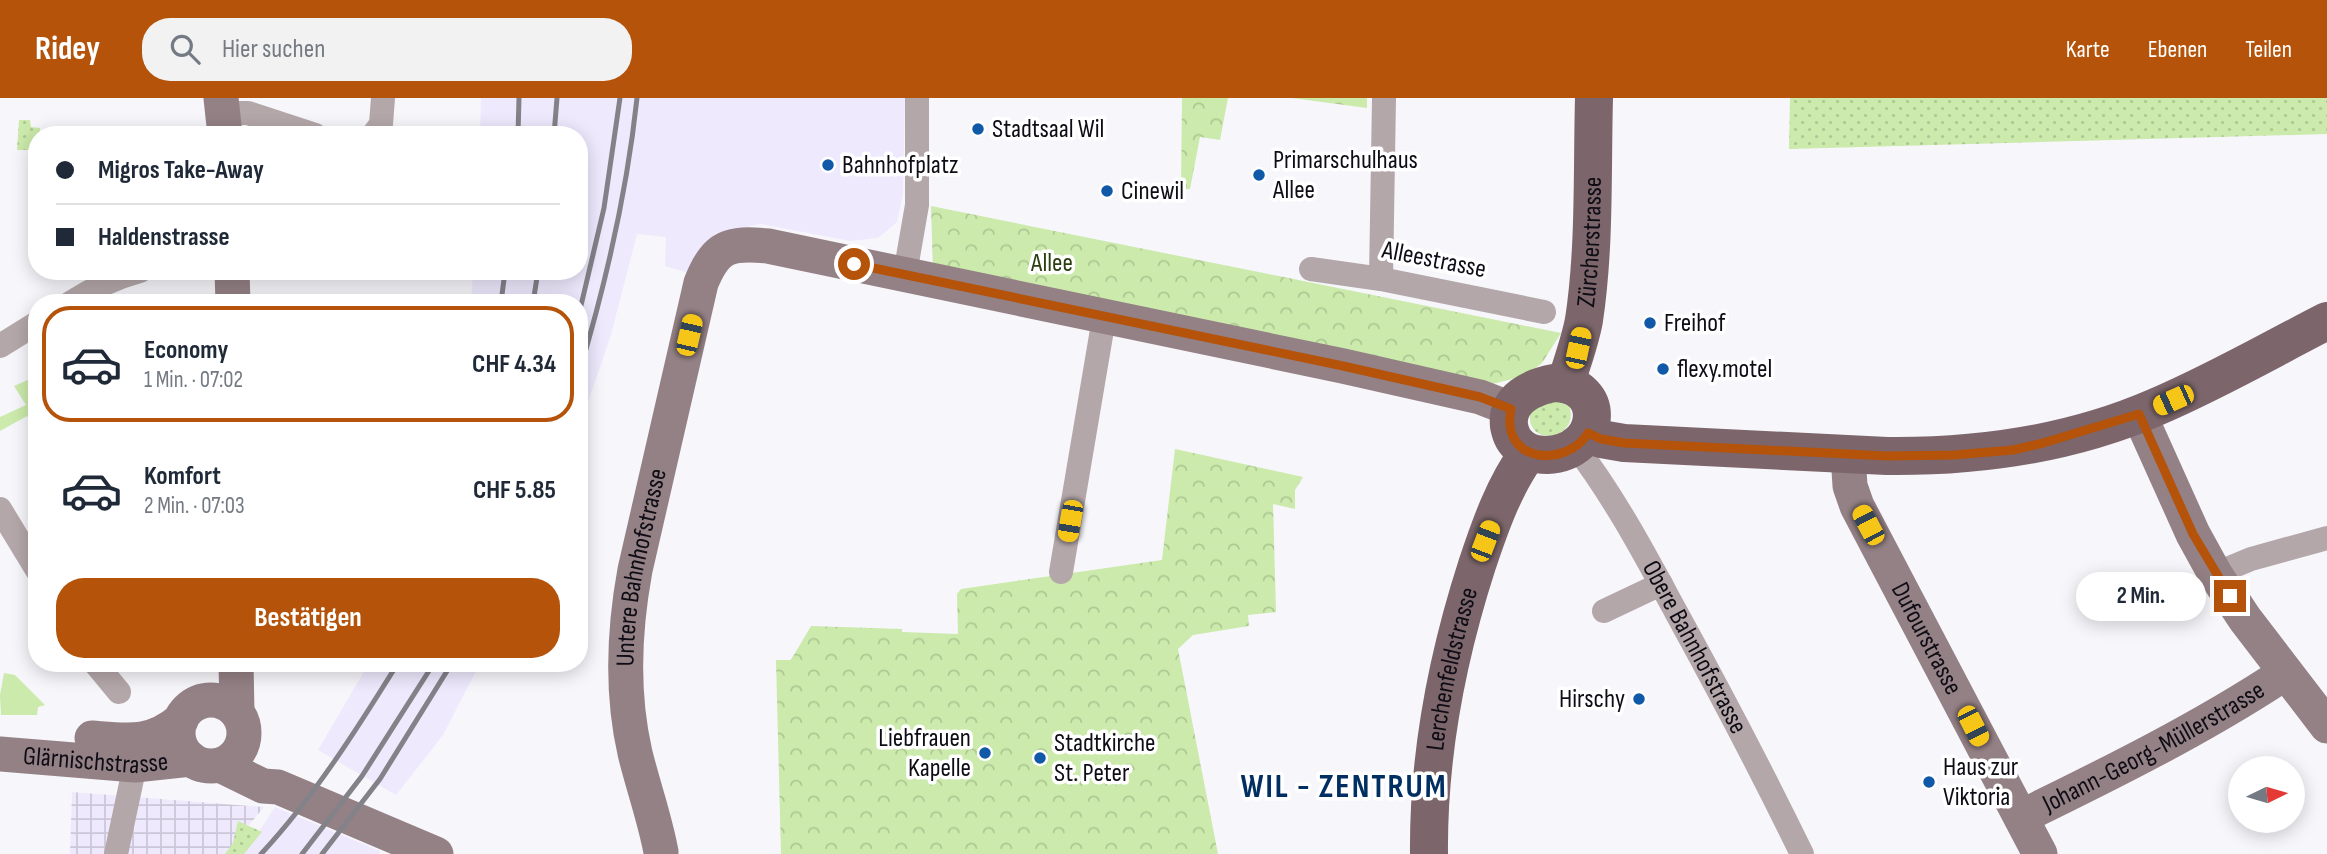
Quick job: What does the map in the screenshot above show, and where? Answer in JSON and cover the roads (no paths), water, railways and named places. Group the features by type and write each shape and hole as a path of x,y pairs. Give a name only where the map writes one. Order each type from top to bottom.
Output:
{"main road":[{"name":"Zürcherstrasse","path":"1566,383 1584,321 1590,266 1594,98"},
{"path":"1582,440 1591,412 1588,400 1581,390 1566,383 1554,383 1530,390 1519,398 1511,409 1509,421 1514,443 1528,453 1552,454 1582,440 1601,439 1624,443 1927,457 2013,450 2139,414 2191,392 2327,321"},
{"name":"Lerchenfeldstrasse","path":"1429,854 1433,769 1450,656 1459,620 1493,520 1518,467 1528,453"}],"street":[{"path":"379,126 383,98"},
{"path":"918,98 917,205 905,274 1104,318 1343,366 1480,397 1511,409"},
{"path":"1381,279 1384,98"},
{"path":"223,115 248,113 288,126"},
{"name":"Untere Bahnhofstrasse","path":"662,853 635,751 627,699 625,661 628,609 701,283 710,261 719,252 730,247 751,245 905,274"},
{"name":"Alleestrasse","path":"1311,269 1381,279 1544,312"},
{"path":"83,294 111,280"},
{"path":"1060,572 1104,318"},
{"path":"0,346 28,329"},
{"path":"2139,414 2193,534 2215,574 2327,726"},
{"name":"Obere Bahnhofstrasse","path":"1582,440 1601,480 1740,729 1802,854"},
{"name":"Dufourstrasse","path":"1848,454 1850,486 1857,506 2040,854"},
{"path":"0,509 28,555"},
{"path":"2215,574 2251,559 2327,538"},
{"path":"1604,611 1661,584"},
{"path":"102,672 118,692"},
{"path":"212,672 178,730 183,751 263,786 278,787 436,854"},
{"path":"205,762 237,754 243,745 237,672"},
{"name":"Johann-Georg-Müllerstrasse","path":"2021,817 2169,742 2286,673"},
{"path":"191,711 221,702 240,723 254,753 271,772 278,787"},
{"name":"Glärnischstrasse","path":"0,733 132,742 168,730 191,711"},
{"name":"Glärnischstrasse","path":"0,754 135,765 205,762"},
{"path":"116,854 135,765"}],"railway":[{"path":"518,126 519,98"},
{"path":"555,126 557,98"},
{"path":"588,276 604,208 620,98"},
{"path":"588,341 628,168 637,98"},
{"path":"502,294 504,280"},
{"path":"534,294 537,280"},
{"path":"584,294 587,280"},
{"path":"261,854 317,786 392,672"},
{"path":"302,854 362,776 428,672"},
{"path":"322,854 380,779 446,672"}],"place":[{"name":"Stadtsaal Wil","path":"978,129"},
{"name":"Bahnhofplatz","path":"828,165"},
{"name":"Primarschulhaus Allee","path":"1259,175"},
{"name":"Cinewil","path":"1107,191"},
{"name":"Freihof","path":"1650,323"},
{"name":"flexy.motel","path":"1663,369"},
{"name":"Hirschy","path":"1639,699"},
{"name":"Liebfrauen Kapelle","path":"985,753"},
{"name":"Stadtkirche St. Peter","path":"1040,758"},
{"name":"Haus zur Viktoria","path":"1929,782"}],"district":[{"name":"WIL - ZENTRUM","path":"1344,787"}],"park label":[{"name":"Allee","path":"1052,263"}]}
